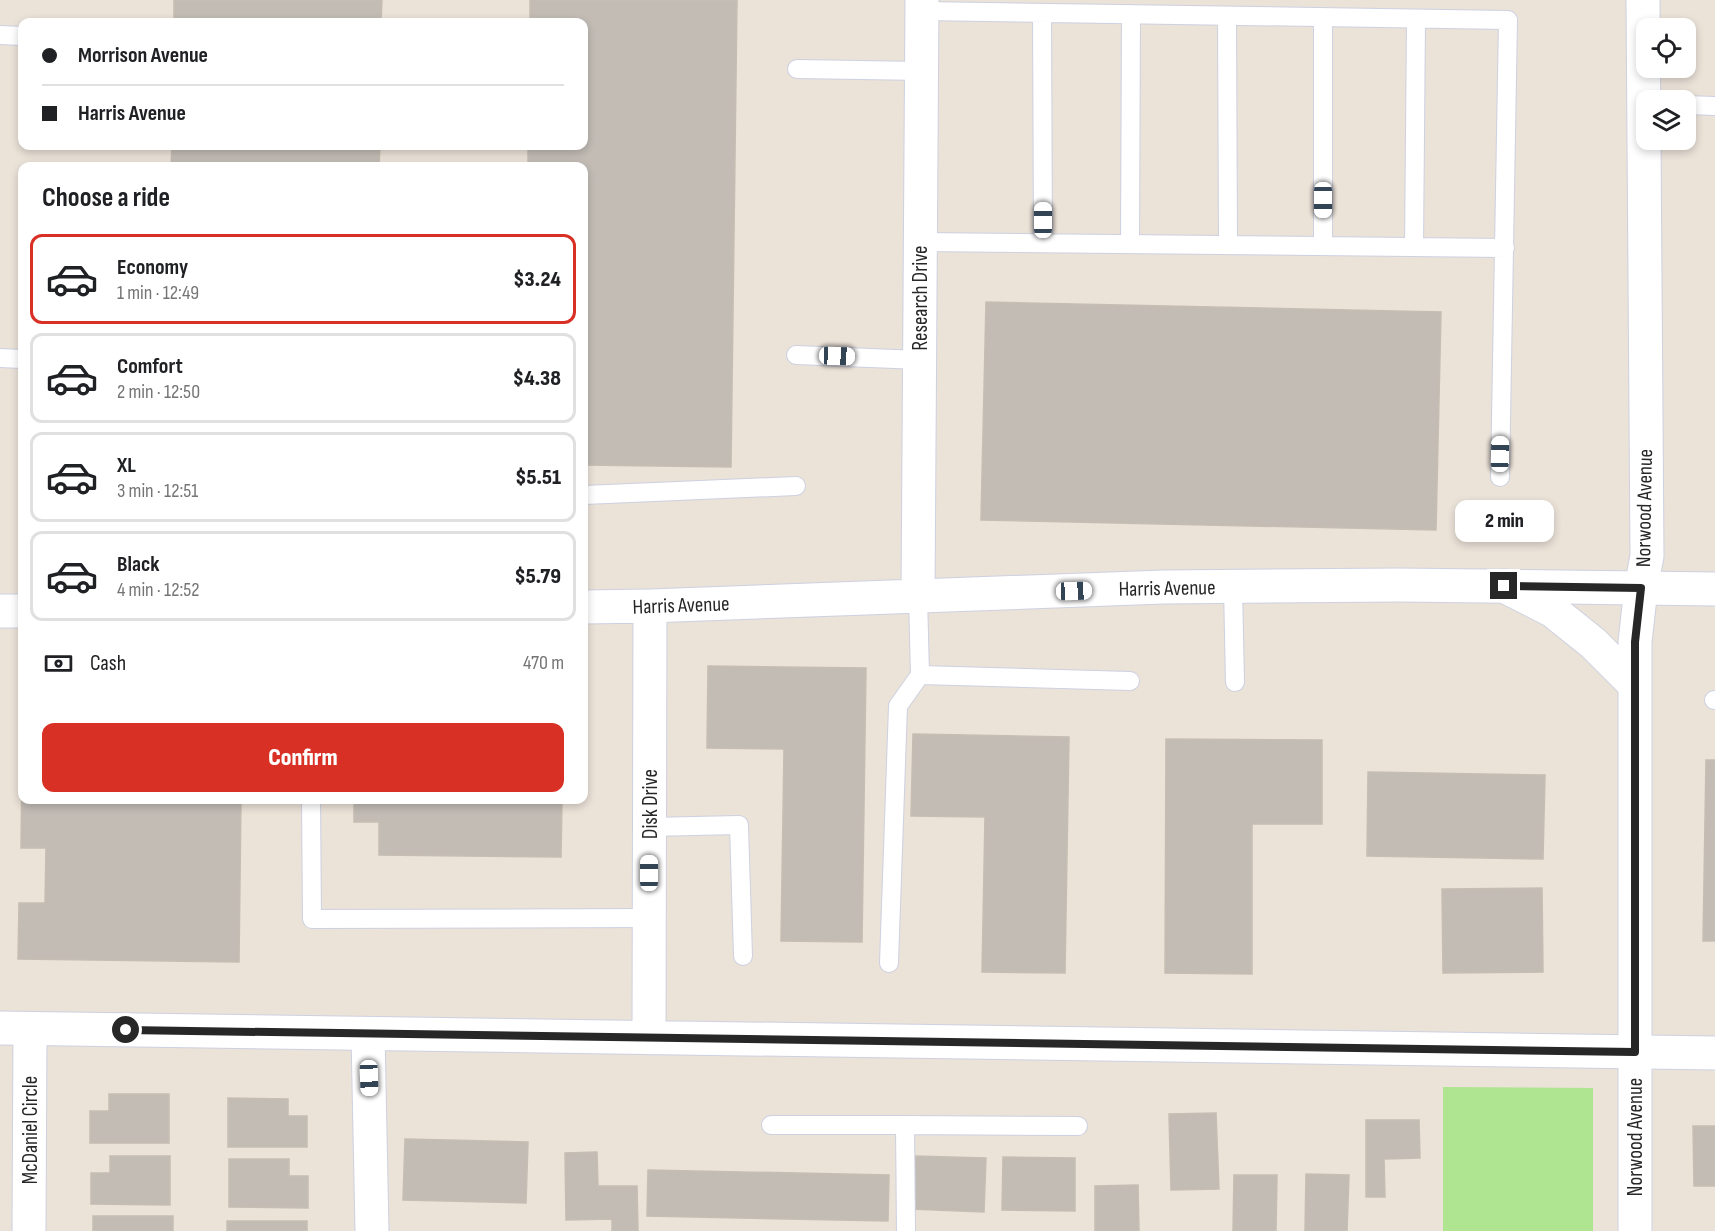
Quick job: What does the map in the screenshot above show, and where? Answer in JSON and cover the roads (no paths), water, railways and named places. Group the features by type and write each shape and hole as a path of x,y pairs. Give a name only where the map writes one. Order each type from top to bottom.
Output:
{"street":[{"name":"Norwood Avenue","path":"1643,0 1645,90"},
{"name":"Research Drive","path":"918,596 922,6"},
{"name":"Norwood Avenue","path":"1635,1231 1635,642 1647,556 1645,150"},
{"name":"Harris Avenue","path":"588,607 1163,587 1504,586 1715,589"},
{"path":"1504,586 1553,611 1593,643 1635,685"},
{"name":"Disk Drive","path":"649,1038 650,606"},
{"path":"0,611 18,611"},
{"path":"15,1028 1715,1053"},
{"name":"McDaniel Circle","path":"15,1028 29,1231"},
{"path":"368,1034 372,1231"}],"lane":[{"path":"922,6 1042,13 1508,20 1500,477"},
{"path":"1042,13 1043,243"},
{"path":"1130,244 1131,14"},
{"path":"1227,16 1228,245"},
{"path":"1323,17 1323,246"},
{"path":"1413,247 1416,19"},
{"path":"0,35 18,36"},
{"path":"796,69 922,71"},
{"path":"1696,105 1715,106"},
{"path":"921,242 1505,248"},
{"path":"796,355 920,360"},
{"path":"0,358 18,359"},
{"path":"588,495 796,486"},
{"path":"1233,587 1235,682"},
{"path":"889,963 898,706 920,675 918,596"},
{"path":"920,675 1130,681"},
{"path":"311,804 312,919 649,918"},
{"path":"650,827 739,825 743,956"},
{"path":"771,1125 1078,1126"},
{"path":"905,1125 906,1231"}]}
